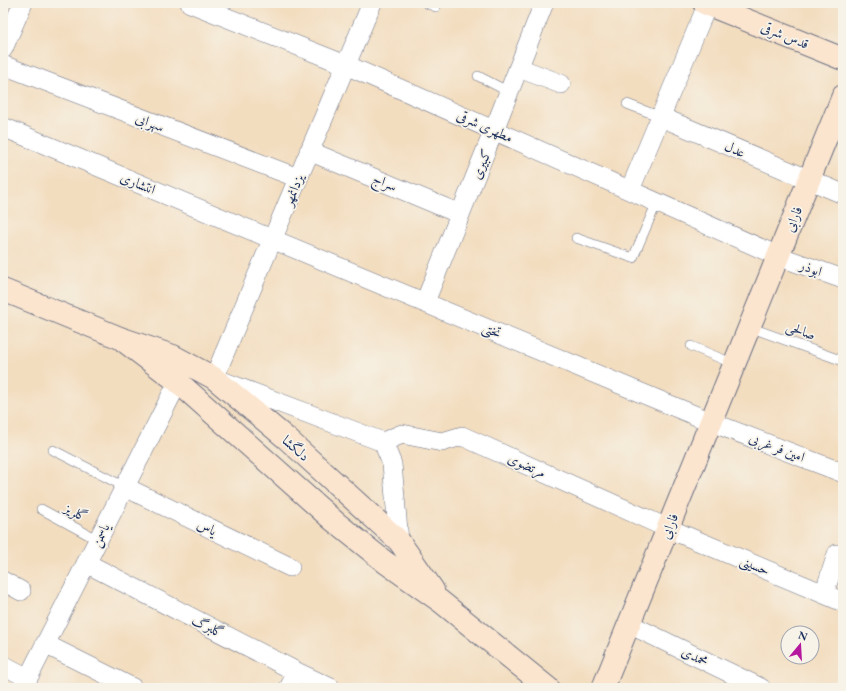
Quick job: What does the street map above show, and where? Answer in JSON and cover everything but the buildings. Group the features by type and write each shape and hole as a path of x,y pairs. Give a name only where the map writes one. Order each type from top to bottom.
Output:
{"street":[{"path":"5,40 23,3"},
{"name":"مطهری شرقی","path":"190,3 346,65 778,256"},
{"name":"یزدانمهر","path":"214,378 372,3"},
{"name":"کبیری","path":"424,302 544,3"},
{"path":"630,190 707,3"},
{"name":"قدس شرقی","path":"707,3 843,59"},
{"name":"سهرابی","path":"3,65 298,178"},
{"path":"519,68 561,84"},
{"name":"فارابی","path":"603,688 843,96"},
{"name":"عدل","path":"661,117 809,181 843,194"},
{"name":"انتشاری","path":"3,127 273,238"},
{"name":"سراج","path":"309,151 460,214"},
{"name":"تختی","path":"273,238 711,422"},
{"name":"ابوذر","path":"778,256 843,279"},
{"name":"دلگشا","path":"3,290 120,338 173,356 214,378 286,438 399,541 440,600"},
{"name":"دلگشا","path":"120,338 178,382 334,521 385,562 440,600 548,688"},
{"path":"214,378 383,442 392,464 399,541"},
{"name":"یاسمن","path":"25,683 178,382"},
{"name":"امین فر غربی","path":"711,422 843,473"},
{"name":"مرتضوی","path":"383,442 402,434 442,442 462,436 667,528"},
{"name":"یاس","path":"124,487 290,567"},
{"name":"حسینی","path":"667,528 843,602"},
{"path":"824,594 837,554"},
{"name":"گلبرگ","path":"86,563 293,680 331,688"},
{"path":"3,581 20,591"},
{"name":"محمدی","path":"629,624 761,688"},
{"path":"45,644 133,688"},
{"path":"3,664 25,683"}],"lane":[{"path":"426,3 436,7"},
{"path":"478,76 509,92"},
{"path":"627,104 661,117"},
{"path":"576,238 633,258 657,202"},
{"name":"صالحی","path":"750,326 843,361"},
{"path":"691,346 734,364"},
{"path":"53,450 124,487"},
{"name":"گلریز","path":"41,509 98,540"}]}
